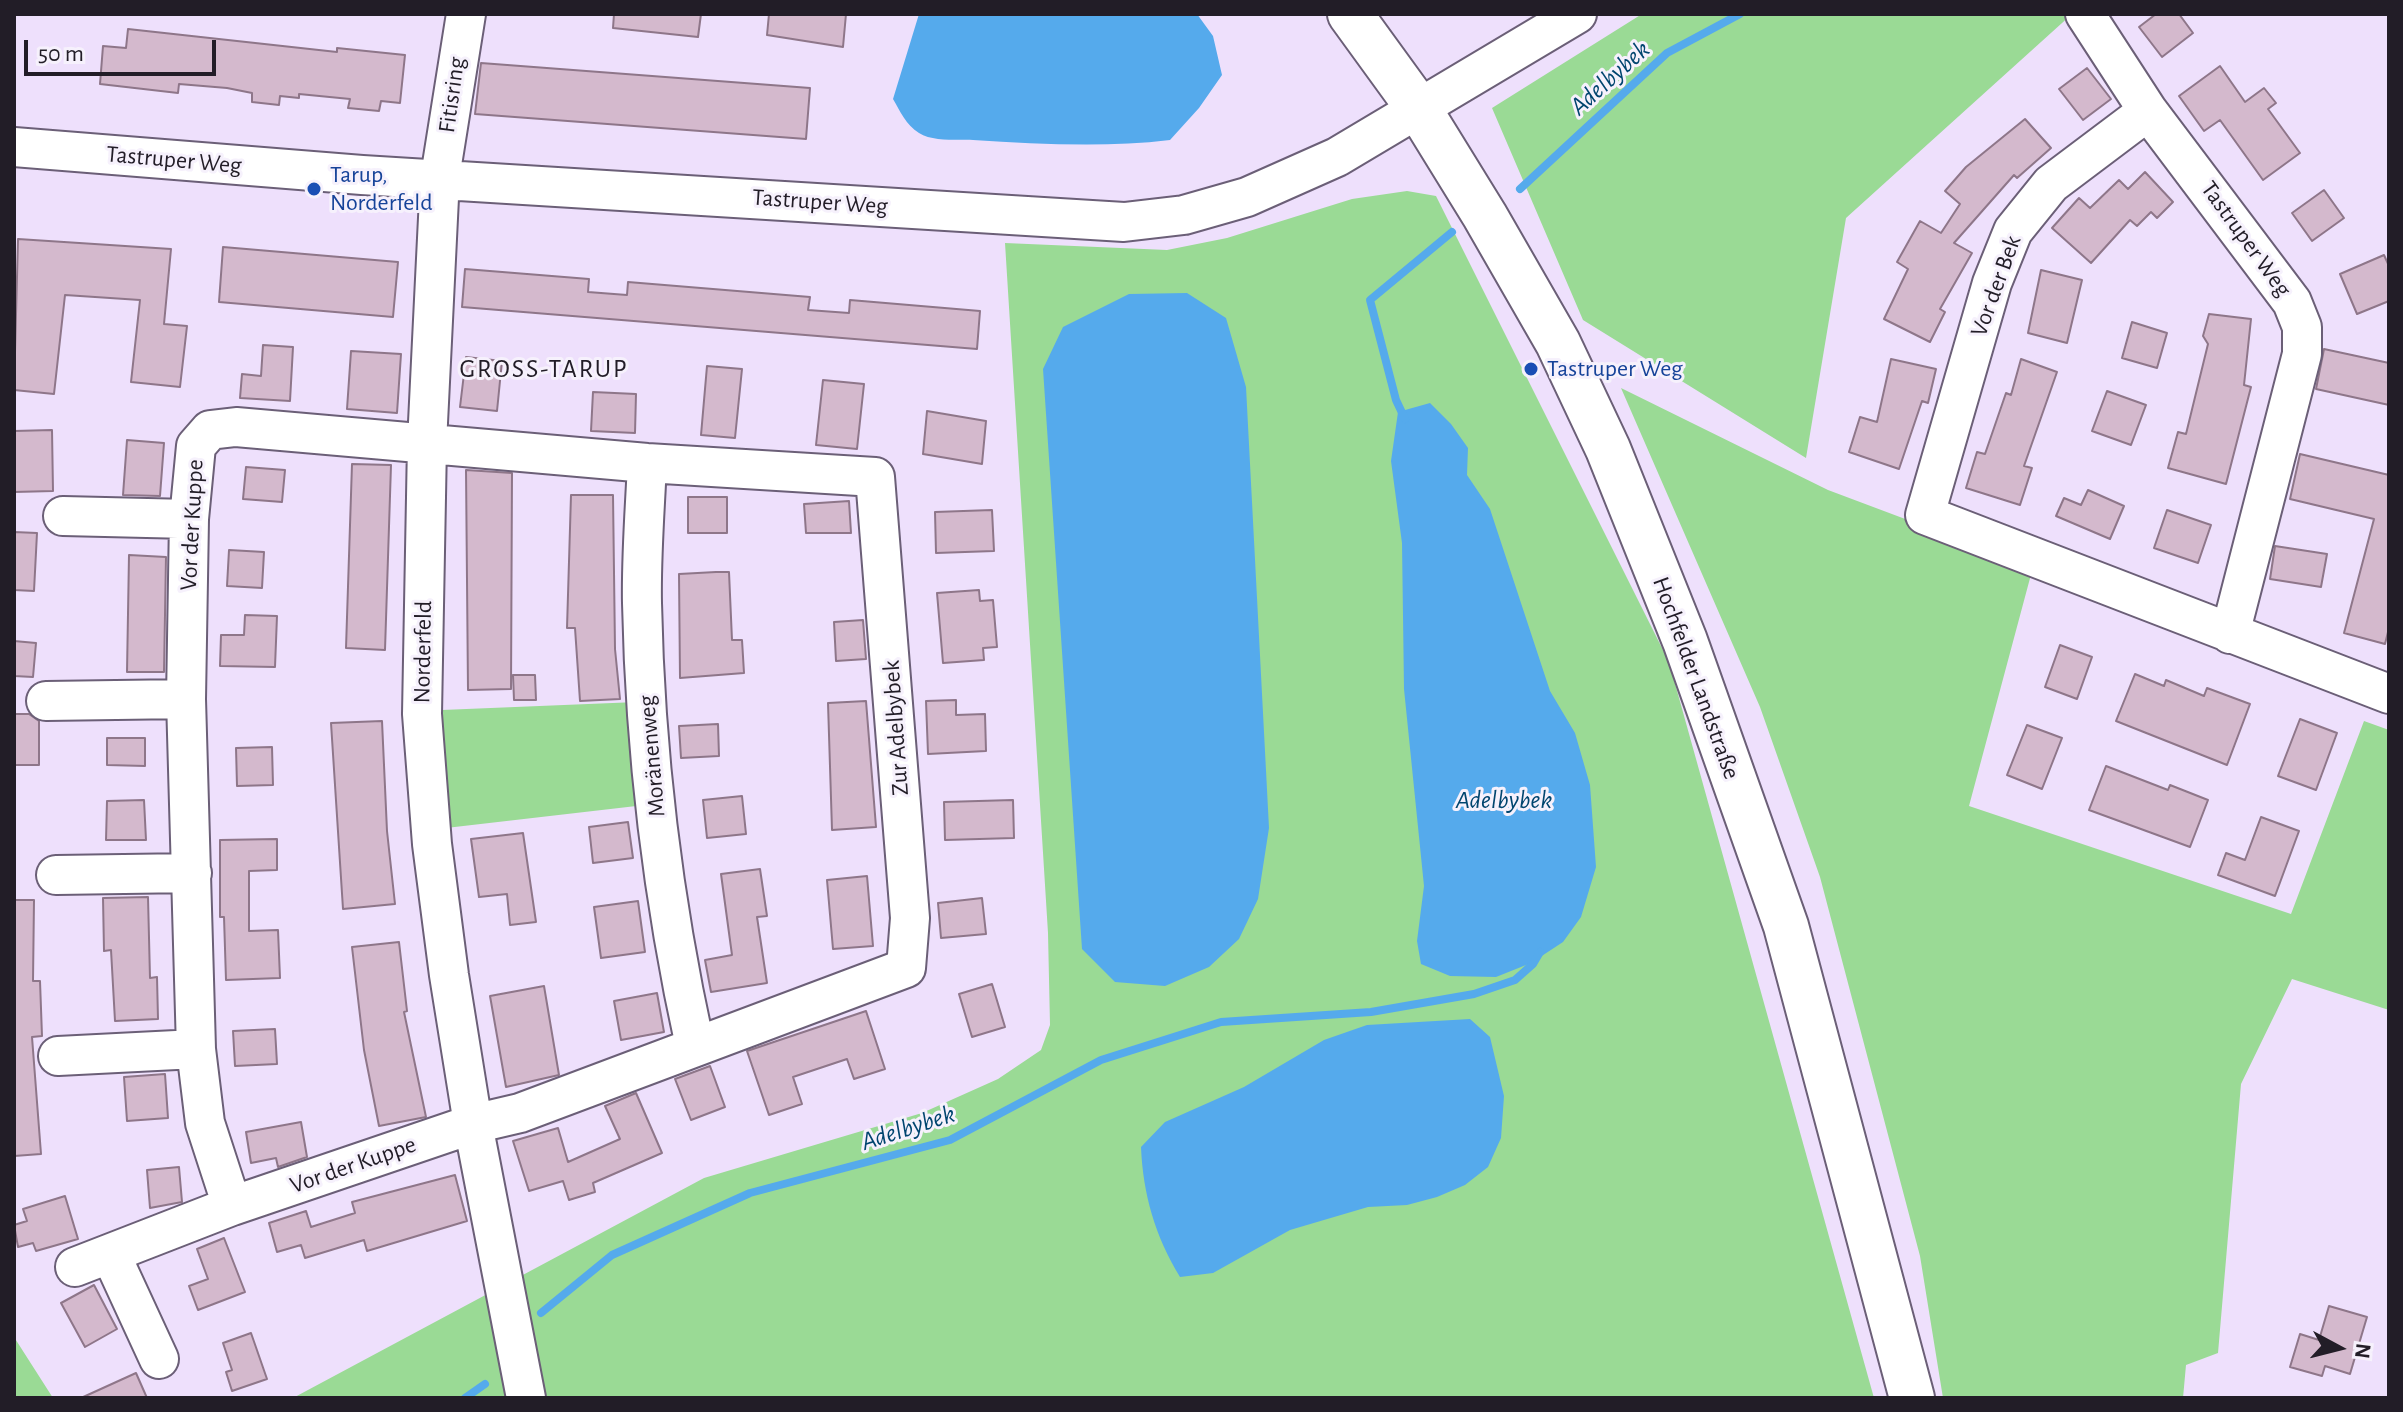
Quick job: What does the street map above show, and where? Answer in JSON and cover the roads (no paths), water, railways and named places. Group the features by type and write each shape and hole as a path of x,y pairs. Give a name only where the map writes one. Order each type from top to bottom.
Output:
{"main road":[{"name":"Hochfelder Landstraße","path":"1350,14 1419,109 1558,343 1608,449 1685,641 1786,926 1912,1398"}],"street":[{"name":"Fitisring","path":"440,177 466,14"},
{"name":"Tastruper Weg","path":"14,147 348,174 440,177 1124,222 1184,215 1247,197 1337,157 1577,14"},
{"name":"Tastruper Weg","path":"2085,14 2148,111 2265,262 2292,302 2302,327 2302,354 2230,634"},
{"name":"Vor der Bek","path":"2148,111 2051,184 2013,231 1992,283 1925,515 2230,634"},
{"name":"Norderfeld","path":"440,177 427,443 422,714 432,844 473,1124 526,1398"},
{"name":"Vor der Kuppe","path":"232,1206 205,1123 196,1049 186,699 189,519 196,446 210,430 236,427 427,443"},
{"name":"Zur Adelbybek","path":"427,443 647,463 875,477 910,918 906,968 520,1113 473,1124"},
{"name":"Moränenweg","path":"647,463 642,601 647,704 664,875 676,960 695,1046"},
{"path":"63,516 189,519"},
{"path":"2230,634 2389,694"},
{"path":"46,701 186,699"},
{"path":"56,875 192,873"},
{"path":"58,1056 196,1049"},
{"name":"Vor der Kuppe","path":"75,1267 232,1206 473,1124"},
{"path":"111,1255 159,1359"}],"water":[{"path":"919,14 1197,14 1213,36 1222,75 1199,108 1170,140 1072,144 931,138 910,126 893,99"},
{"path":"1187,293 1226,318 1246,387 1269,828 1258,899 1239,939 1209,967 1165,986 1115,982 1082,949 1043,369 1063,327 1129,294"},
{"name":"Adelbybek","path":"1430,403 1451,424 1468,448 1467,475 1490,509 1550,691 1575,733 1590,785 1596,867 1581,917 1563,942 1531,963 1496,977 1450,976 1421,964 1417,941 1424,886 1404,689 1402,543 1391,461 1398,412"},
{"path":"1470,1019 1490,1037 1504,1096 1501,1138 1488,1167 1465,1185 1437,1197 1407,1205 1368,1207 1290,1230 1213,1273 1180,1277 1157,1230 1142,1164 1141,1147 1165,1122 1244,1087 1324,1040 1367,1025"}],"waterway":[{"name":"Adelbybek","path":"1520,189 1667,53 1740,14"},
{"name":"Adelbybek","path":"1405,419 1396,400 1370,300 1452,232"},
{"name":"Adelbybek","path":"541,1313 612,1255 750,1193 950,1140 1101,1060 1221,1022 1371,1012 1474,994 1515,980 1533,964 1540,952"},
{"name":"Adelbybek","path":"465,1398 485,1384"}],"place":[{"name":"Tarup, Norderfeld","path":"314,189"},
{"name":"Tastruper Weg","path":"1531,369"}],"district":[{"name":"GROSS-TARUP","path":"544,369"}]}
